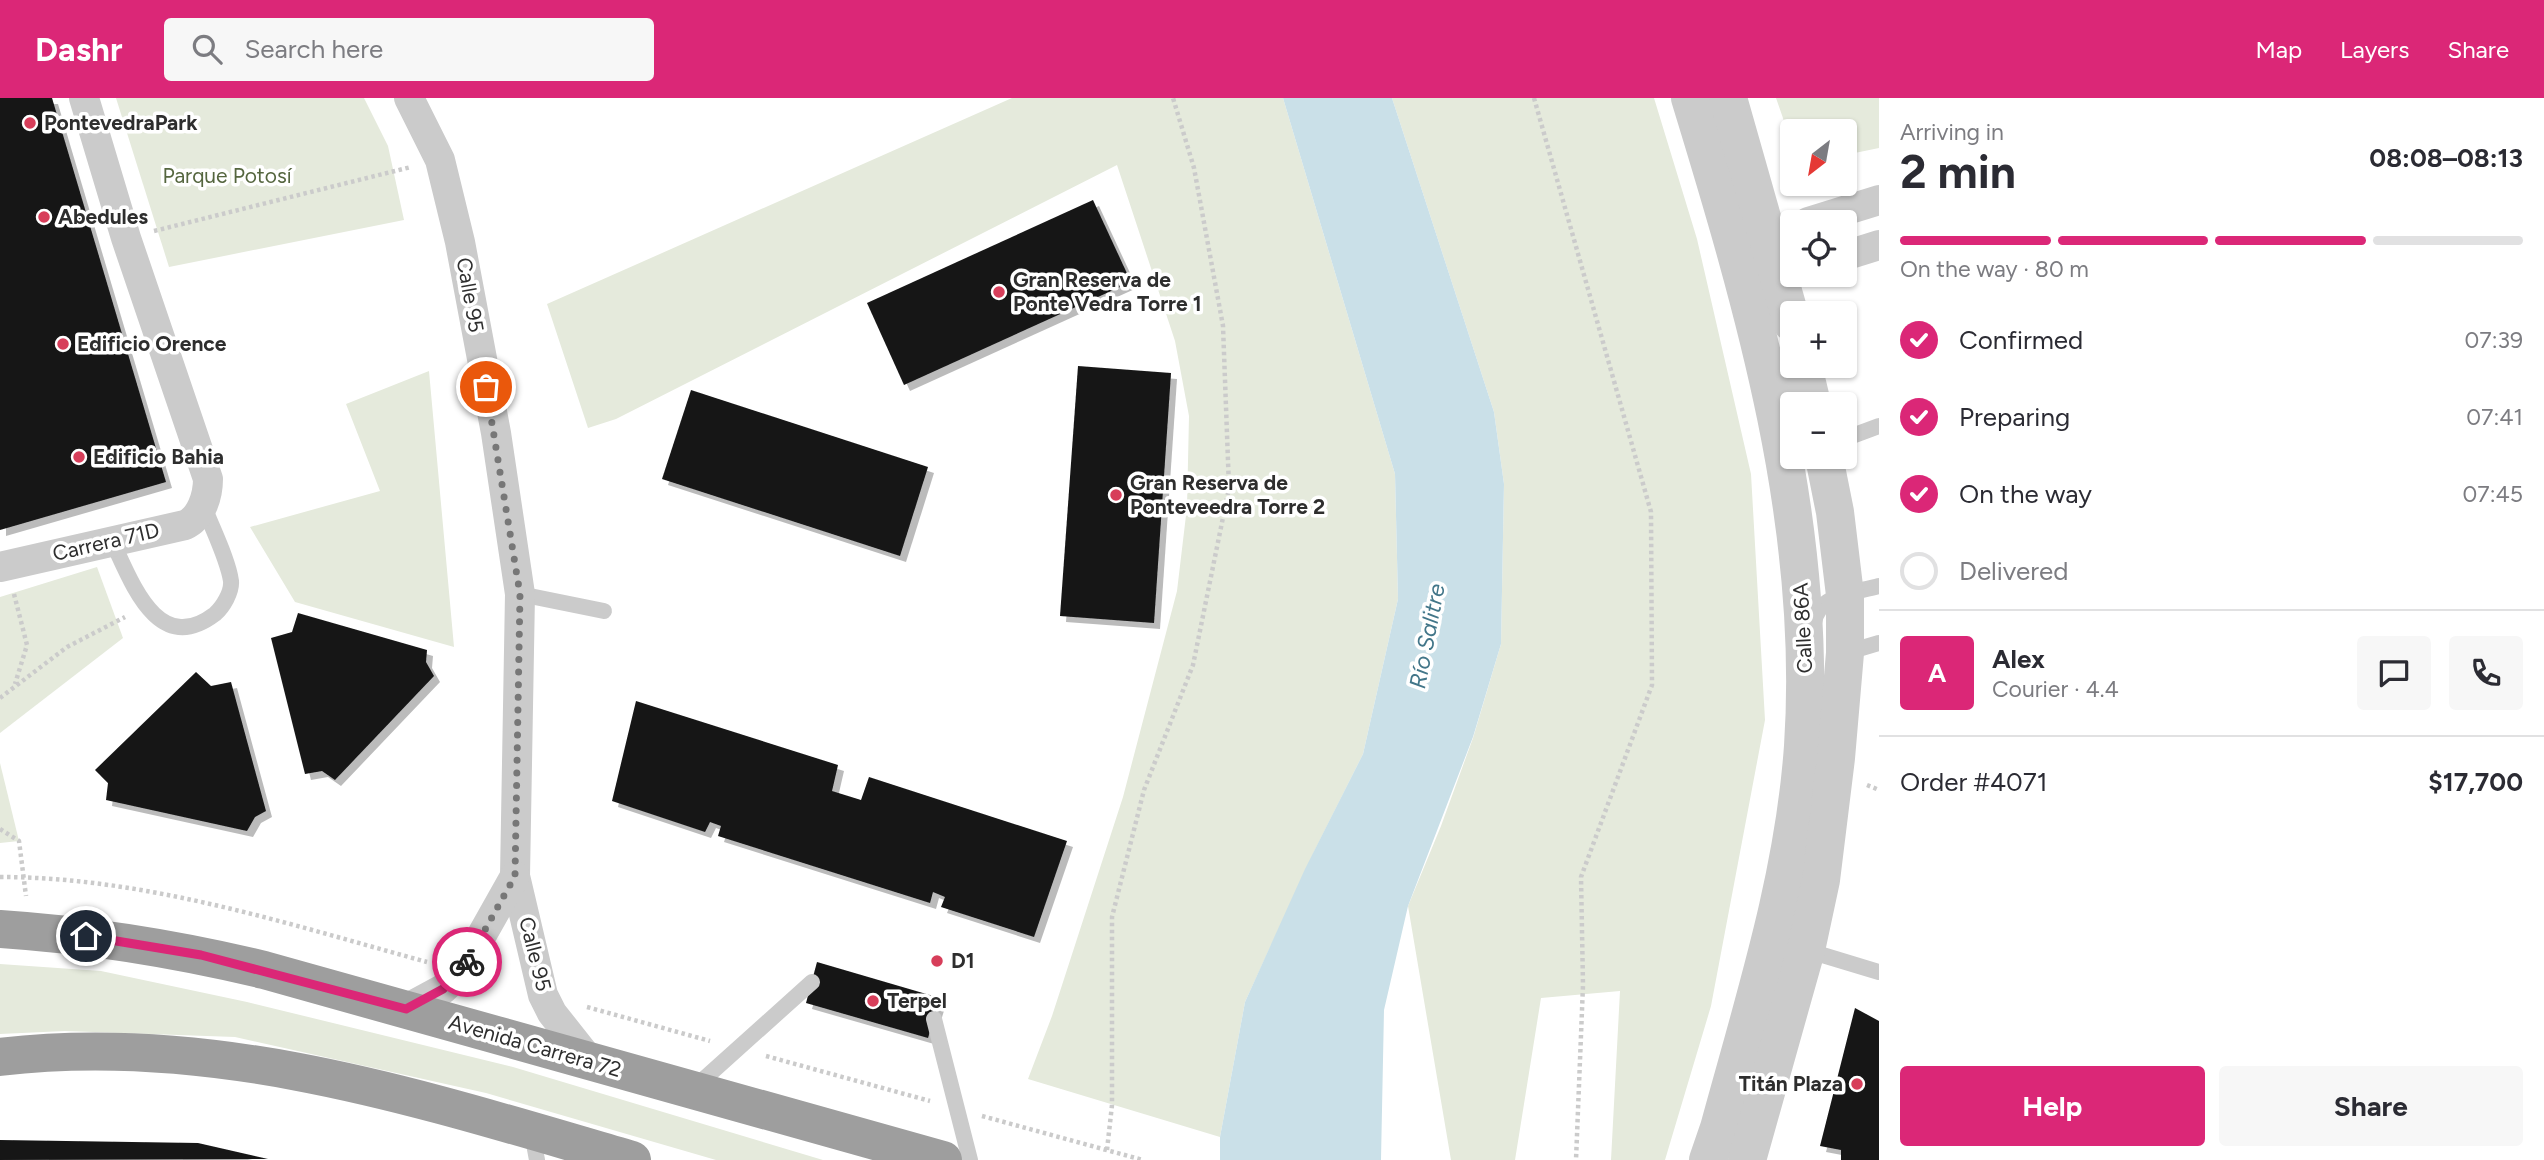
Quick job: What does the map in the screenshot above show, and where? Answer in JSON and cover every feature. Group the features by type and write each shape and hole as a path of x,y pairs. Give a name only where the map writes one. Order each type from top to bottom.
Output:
{"highway":[{"name":"Avenida Carrera 72","path":"15,930 86,936 201,955 406,1009 943,1160"},
{"path":"0,1057 88,1050 175,1053 243,1061 314,1074 534,1145 632,1160"}],"street":[{"path":"84,98 126,239 208,480 203,504"},
{"name":"Calle 95","path":"409,98 440,160 460,242 496,433 520,594 515,876 543,995 552,1013 590,1061"},
{"name":"Calle 86A","path":"1690,98 1765,235"},
{"name":"Calle 86A","path":"1708,1160 1784,889 1803,749 1806,678 1804,610 1786,471 1772,279 1765,235 1728,98"},
{"path":"1847,210 1879,200"},
{"path":"1857,252 1879,245"},
{"name":"Calle 86A","path":"1772,279 1782,301"},
{"name":"Calle 86A","path":"1747,1160 1806,950 1862,648 1862,591 1835,512 1826,469"},
{"name":"Carrera 71D","path":"3,566 191,522 203,504"},
{"name":"Calle 95","path":"406,1009 443,989 461,972 515,876"}],"lane":[{"path":"1857,434 1879,426"},
{"path":"112,541 144,607 156,618 172,625 204,621 218,612 227,598 231,582 203,504"},
{"path":"1806,678 1817,610 1825,601 1862,591"},
{"path":"520,594 604,611"},
{"path":"1806,950 1879,972"},
{"path":"692,1090 811,982"},
{"path":"934,1019 970,1160"}],"path":[{"path":"1107,1150 1112,1105 1112,916 1144,790 1193,666 1229,488 1223,326 1194,168 1173,98"},
{"path":"1534,98 1651,512 1652,685 1581,877 1583,985 1576,1160"},
{"path":"126,239 440,160"},
{"path":"3,566 27,645 15,685"},
{"path":"0,698 67,647 144,607"},
{"path":"1867,785 1879,790"},
{"path":"0,829 19,841 23,877 15,930"},
{"path":"0,877 94,881 271,919 461,972"},
{"path":"543,995 1142,1160"}],"green space":[{"name":"Parque Potosí","path":"116,98 364,98 388,146 404,220 169,267"},
{"path":"1012,98 1283,98 1395,474 1398,599 1363,754 1245,1002 1220,1137 1028,1079 1052,1016 1123,797 1177,591 1187,507 1189,416 1175,341 1117,165 616,419 588,428 547,304"},
{"path":"1392,98 1654,98 1697,239 1751,474 1765,720 1711,1006 1665,1160 1611,1160 1620,991 1541,998 1515,1160 1451,1160 1408,906 1473,738 1501,644 1504,484 1494,412"},
{"path":"1776,98 1879,98 1879,148 1857,153 1857,119 1783,119"},
{"path":"429,371 454,647 295,602 250,527 380,491 346,404"},
{"path":"97,567 123,638 0,733 0,597"},
{"path":"0,763 19,841 0,843"},
{"path":"0,964 101,971 247,1002 513,1067 823,1160 716,1160 486,1093 235,1037 65,1031 0,1034"}],"water":[{"name":"Río Salitre","path":"1283,98 1392,98 1494,412 1504,484 1501,644 1473,737 1408,906 1384,1010 1381,1160 1220,1160 1220,1137 1245,1002 1305,869 1363,754 1398,599 1395,474"}],"building":[{"path":"0,98 52,98 166,482 0,530"},
{"name":"Gran Reserva de Ponte Vedra Torre 1","path":"1093,200 1131,282 904,385 867,303"},
{"name":"Gran Reserva de Ponteveedra Torre 2","path":"1078,366 1171,373 1154,623 1060,616"},
{"path":"691,390 928,467 900,556 662,479"},
{"path":"298,613 427,650 426,662 434,676 335,780 322,771 305,774 271,638 292,632"},
{"path":"196,672 211,686 231,682 266,811 255,817 247,831 106,800 108,783 95,770"},
{"path":"636,701 838,765 832,791 861,800 869,777 1067,841 1034,937 941,907 945,897 933,892 930,903 718,836 721,826 710,822 705,832 612,801"},
{"name":"Terpel","path":"817,962 940,998 928,1038 806,1003"},
{"name":"Titán Plaza","path":"1855,1008 1879,1021 1879,1160 1841,1160 1841,1150 1820,1146"},
{"path":"0,1140 198,1143 268,1159 0,1160"}],"way so far":[{"path":"467,962 483,938 515,876 520,594 496,433 486,387"}],"place":[{"name":"PontevedraPark","path":"30,123"},
{"name":"Abedules","path":"44,217"},
{"name":"Gran Reserva de Ponte Vedra Torre 1","path":"999,292"},
{"name":"Edificio Orence","path":"63,344"},
{"name":"Edificio Bahia","path":"79,457"},
{"name":"Gran Reserva de Ponteveedra Torre 2","path":"1116,495"},
{"name":"D1","path":"937,961"},
{"name":"Terpel","path":"873,1001"},
{"name":"Titán Plaza","path":"1857,1084"}],"route":[{"path":"86,936 201,955 406,1009 443,989 461,972 467,962"}]}
